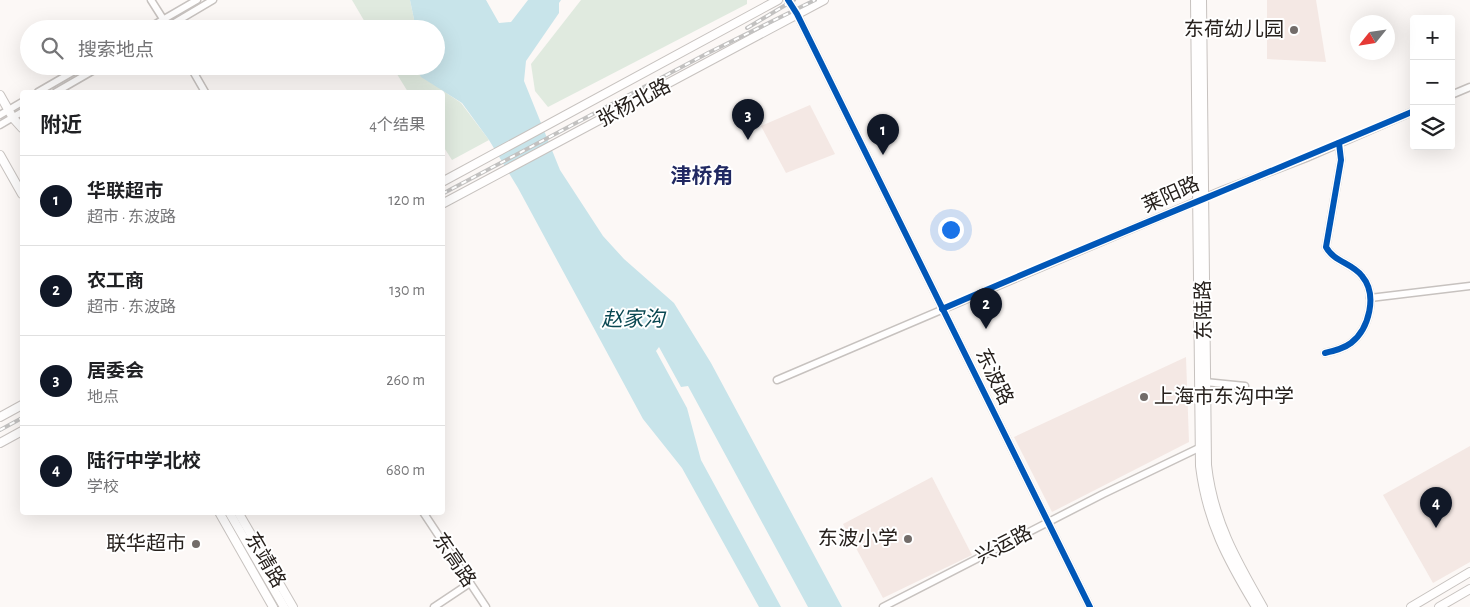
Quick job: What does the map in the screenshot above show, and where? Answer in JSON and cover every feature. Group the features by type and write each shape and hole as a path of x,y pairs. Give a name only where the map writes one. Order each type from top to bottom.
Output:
{"main road":[{"name":"张杨北路","path":"445,180 778,0"},
{"name":"张杨北路","path":"445,202 586,129 824,0"},
{"name":"东陆路","path":"1195,0 1205,382 1202,446 1220,526 1232,552 1263,607"},
{"name":"东陆路","path":"1202,0 1200,200 1203,488 1214,528 1228,561 1256,607"},
{"path":"0,95 13,118 20,126"},
{"path":"0,155 20,190"},
{"path":"0,416 20,406"},
{"path":"0,443 20,432"},
{"name":"东靖路","path":"221,515 273,607"},
{"path":"231,515 284,607"},
{"name":"东靖路","path":"240,515 293,607"},
{"path":"1411,607 1470,572"},
{"path":"1439,607 1470,589"}],"street":[{"path":"151,0 163,19 197,0"},
{"path":"180,20 213,0"},
{"name":"东波路","path":"788,0 797,14 1090,607"},
{"path":"41,90 67,75"},
{"path":"59,90 85,75"},
{"path":"195,75 204,90"},
{"path":"1455,93 1470,87"},
{"path":"0,115 20,103"},
{"path":"0,125 20,113"},
{"name":"莱阳路","path":"777,380 1410,113"},
{"path":"1325,353 1340,349 1351,342 1362,331 1368,315 1370,298 1368,287 1362,276 1351,267 1331,256 1326,247 1341,160 1339,143"},
{"path":"1370,298 1470,286"},
{"path":"1205,382 1245,386"},
{"name":"兴运路","path":"883,607 1048,522 1202,446"},
{"name":"东高路","path":"425,515 486,607"},
{"path":"434,607 470,583"}],"shaded area":[{"path":"352,0 410,0 414,20 364,20"},
{"path":"581,0 747,0 747,4 548,107 535,91 531,64"},
{"name":"东荷幼儿园","path":"1267,0 1316,0 1326,62 1267,59"},
{"path":"398,75 420,75 442,90 407,90"},
{"path":"445,92 461,103 489,140 452,160 445,149"},
{"path":"810,105 835,154 786,173 761,126"},
{"name":"上海市东沟中学","path":"1186,357 1189,442 1052,512 1014,437"},
{"path":"1470,446 1470,562 1433,583 1383,495"},
{"name":"东波小学","path":"932,477 972,555 883,598 843,524"}],"water":[{"name":"赵家沟","path":"410,0 486,0 499,23 511,22 528,0 561,0 559,3 559,13 526,61 524,81 560,170 603,236 624,259 674,303 711,363 842,607 808,607 688,386 681,387 659,347 656,351 687,408 701,460 781,607 759,607 682,468 643,419 518,188 489,140 462,103 420,75 445,75 445,20 414,20"}],"railway":[{"path":"747,28 794,0"},
{"path":"445,192 708,53 815,0"},
{"path":"0,430 20,419"}],"cycle path":[{"path":"788,0 797,14 1090,607"},
{"path":"942,309 1410,113"},
{"path":"1325,353 1345,347 1357,337 1367,321 1370,302 1370,293 1362,276 1329,252 1326,247 1341,160 1339,143"}],"place":[{"name":"东荷幼儿园","path":"1294,30"},
{"name":"居委会","path":"748,140"},
{"name":"华联超市","path":"883,155"},
{"name":"农工商","path":"986,329"},
{"name":"上海市东沟中学","path":"1144,397"},
{"name":"陆行中学北校","path":"1436,528"},
{"name":"东波小学","path":"908,539"},
{"name":"联华超市","path":"196,544"}],"district":[{"name":"津桥角","path":"702,176"}]}
